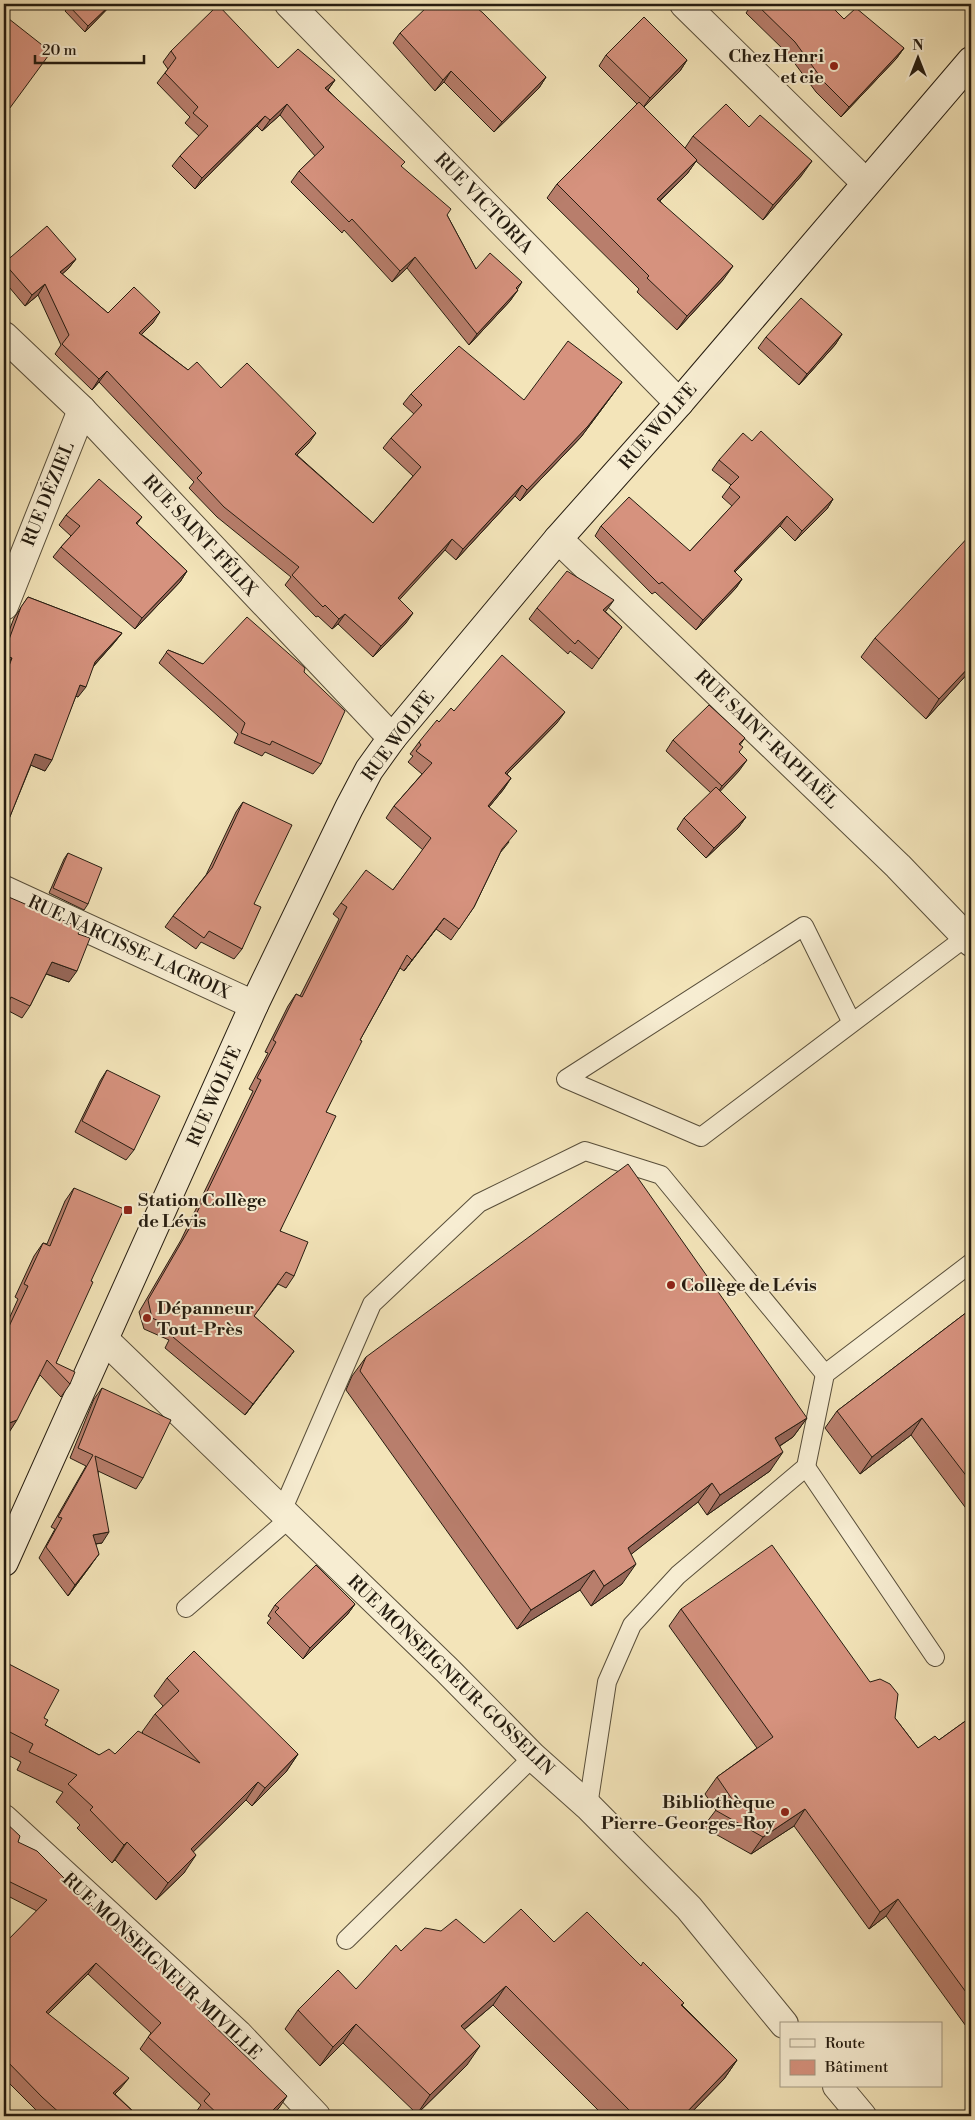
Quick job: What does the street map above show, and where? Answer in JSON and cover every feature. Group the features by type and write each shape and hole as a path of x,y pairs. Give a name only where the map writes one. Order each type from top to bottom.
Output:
{"street":[{"name":"RUE VICTORIA","path":"289,4 679,403"},
{"path":"684,4 866,183"},
{"name":"RUE WOLFE","path":"4,1562 254,1005 348,808 369,770 392,738 558,539 679,403 971,61"},
{"name":"RUE SAINT-FÉLIX","path":"4,336 82,410 392,738"},
{"name":"RUE DÉZIEL","path":"4,606 82,410"},
{"name":"RUE SAINT-RAPHAËL","path":"558,539 898,866 969,940"},
{"name":"RUE NARCISSE-LACROIX","path":"4,890 254,1005"},
{"name":"RUE MONSEIGNEUR-GOSSELIN","path":"105,1340 447,1670 533,1757 588,1806 689,1908 782,2022"},
{"name":"RUE MONSEIGNEUR-MIVILLE","path":"4,1819 238,2034 316,2116"},
{"path":"838,2088 853,2113"}],"lane":[{"path":"852,1023 804,926 566,1079 702,1137 852,1023 969,940"},
{"path":"186,1608 286,1514 372,1304 480,1204 585,1151 661,1175 825,1374"},
{"path":"588,1806 607,1682 632,1626 678,1575 806,1468 825,1374 971,1263"},
{"path":"806,1468 935,1657"},
{"path":"346,1940 533,1757"}],"building":[{"path":"71,4 111,4 88,26 69,6"},
{"path":"430,4 472,4 546,77 502,122 451,71 443,80 400,33"},
{"path":"756,4 829,4 844,19 856,8 904,48 849,107 824,82 795,42"},
{"path":"218,5 278,68 298,49 335,80 325,88 405,162 401,166 451,209 447,215 476,269 490,253 522,282 516,288 518,290 477,334 415,257 400,271 352,219 349,222 299,171 324,147 287,104 270,120 265,116 202,178 180,156 208,126 193,113 198,107 165,73 176,58 171,51"},
{"path":"4,15 51,52 4,116"},
{"path":"644,17 687,60 650,98 606,55"},
{"path":"639,102 697,160 657,199 733,266 687,316 647,278 649,276 557,184"},
{"path":"726,104 749,127 760,115 812,161 773,205 693,136"},
{"path":"47,226 76,259 60,272 108,313 134,287 160,312 139,333 188,370 197,362 221,388 247,363 316,433 295,454 373,523 421,467 391,438 422,405 411,394 459,346 524,400 568,341 622,382 588,426 527,490 522,485 463,549 452,539 398,598 413,613 381,646 345,614 339,619 325,605 323,607 292,575 299,567 224,507 197,478 202,473 107,371 99,379 62,344 69,335 45,284 32,295 4,263"},
{"path":"801,298 842,334 807,374 766,337"},
{"path":"761,431 833,499 802,531 787,516 734,571 742,579 703,620 662,582 659,584 601,526 629,497 690,551 740,497 729,487 739,477 719,460 743,433 752,441"},
{"path":"99,479 142,517 136,523 187,571 142,618 61,547 80,526 66,515"},
{"path":"971,534 971,665 939,699 875,638"},
{"path":"567,571 614,600 603,610 622,627 599,659 578,640 575,644 537,608"},
{"path":"28,597 122,633 95,662 86,687 80,685 52,760 35,754 5,829 4,679 12,658 4,655 4,653 21,607"},
{"path":"247,617 305,668 304,672 345,711 321,764 272,741 270,745 241,733 245,723 166,652 168,650 203,664"},
{"path":"502,655 565,712 505,773 511,778 488,806 517,831 502,849 474,907 459,929 444,918 412,960 407,955 360,1040 362,1041 326,1112 336,1116 280,1231 308,1242 294,1276 286,1272 254,1316 294,1351 253,1404 173,1337 177,1329 152,1318 148,1300 189,1229 261,1080 257,1078 276,1042 273,1040 296,994 302,997 347,907 341,903 366,870 393,890 431,838 394,806 432,763 416,751 421,745 419,742 437,720 439,722 451,708 454,711"},
{"path":"709,705 745,738 739,744 743,747 739,752 747,760 722,786 673,740"},
{"path":"716,787 746,817 714,848 684,818"},
{"path":"243,802 292,825 254,904 261,907 242,949 209,931 204,938 173,916 212,868"},
{"path":"68,853 102,868 88,904 53,888"},
{"path":"4,895 81,928 78,934 90,938 77,971 52,962 30,1006 11,997 4,1012"},
{"path":"107,1070 160,1096 134,1150 82,1121"},
{"path":"628,1164 807,1418 775,1438 783,1452 720,1495 712,1483 628,1548 636,1564 604,1586 594,1570 531,1610 360,1371 366,1357"},
{"path":"74,1188 124,1209 56,1363 75,1372 70,1384 47,1360 17,1420 4,1425 4,1337 28,1286 24,1284 43,1243 50,1246"},
{"path":"971,1309 971,1482 922,1418 872,1457 837,1411"},
{"path":"102,1388 171,1420 143,1478 95,1456 109,1532 93,1535 99,1554 75,1585 46,1547 62,1518 58,1517 93,1455 78,1448"},
{"path":"772,1545 870,1682 880,1679 890,1684 898,1694 895,1718 918,1748 935,1736 939,1740 971,1717 971,1999 898,1899 880,1912 805,1809 763,1837 715,1810 732,1799 717,1777 773,1737 681,1609"},
{"path":"316,1565 355,1604 310,1648 275,1612 279,1608 275,1605"},
{"path":"194,1651 298,1754 265,1788 258,1782 191,1849 196,1855 168,1883 127,1842 124,1845 90,1810 93,1807 68,1784 77,1775 29,1752 33,1744 4,1729 4,1669 7,1663 59,1690 44,1718 48,1720 45,1725 99,1755 109,1749 115,1754 138,1731 200,1763 155,1714 179,1691 167,1678"},
{"path":"4,1821 20,1836 18,1842 37,1851 124,1938 128,1935 211,2014 206,2018 287,2096 267,2116 220,2116 204,2101 210,2094 148,2037 161,2023 96,1963 46,2012 129,2078 113,2093 138,2116 63,2116 4,2058 4,1944 47,1900 4,1879"},
{"path":"521,1909 554,1942 587,1912 641,1966 643,1962 684,2003 681,2005 737,2060 683,2116 635,2116 506,1986 461,2026 480,2046 430,2095 356,2024 333,2047 298,2010 338,1970 356,1989 396,1945 401,1951 425,1928 441,1931 456,1919 484,1943"}],"place":[{"name":"Chez Henri et cie","path":"834,66"},
{"name":"Station Collège de Lévis","path":"128,1210"},
{"name":"Collège de Lévis","path":"671,1285"},
{"name":"Dépanneur Tout-Près","path":"147,1318"},
{"name":"Bibliothèque Pierre-Georges-Roy","path":"785,1812"}]}
